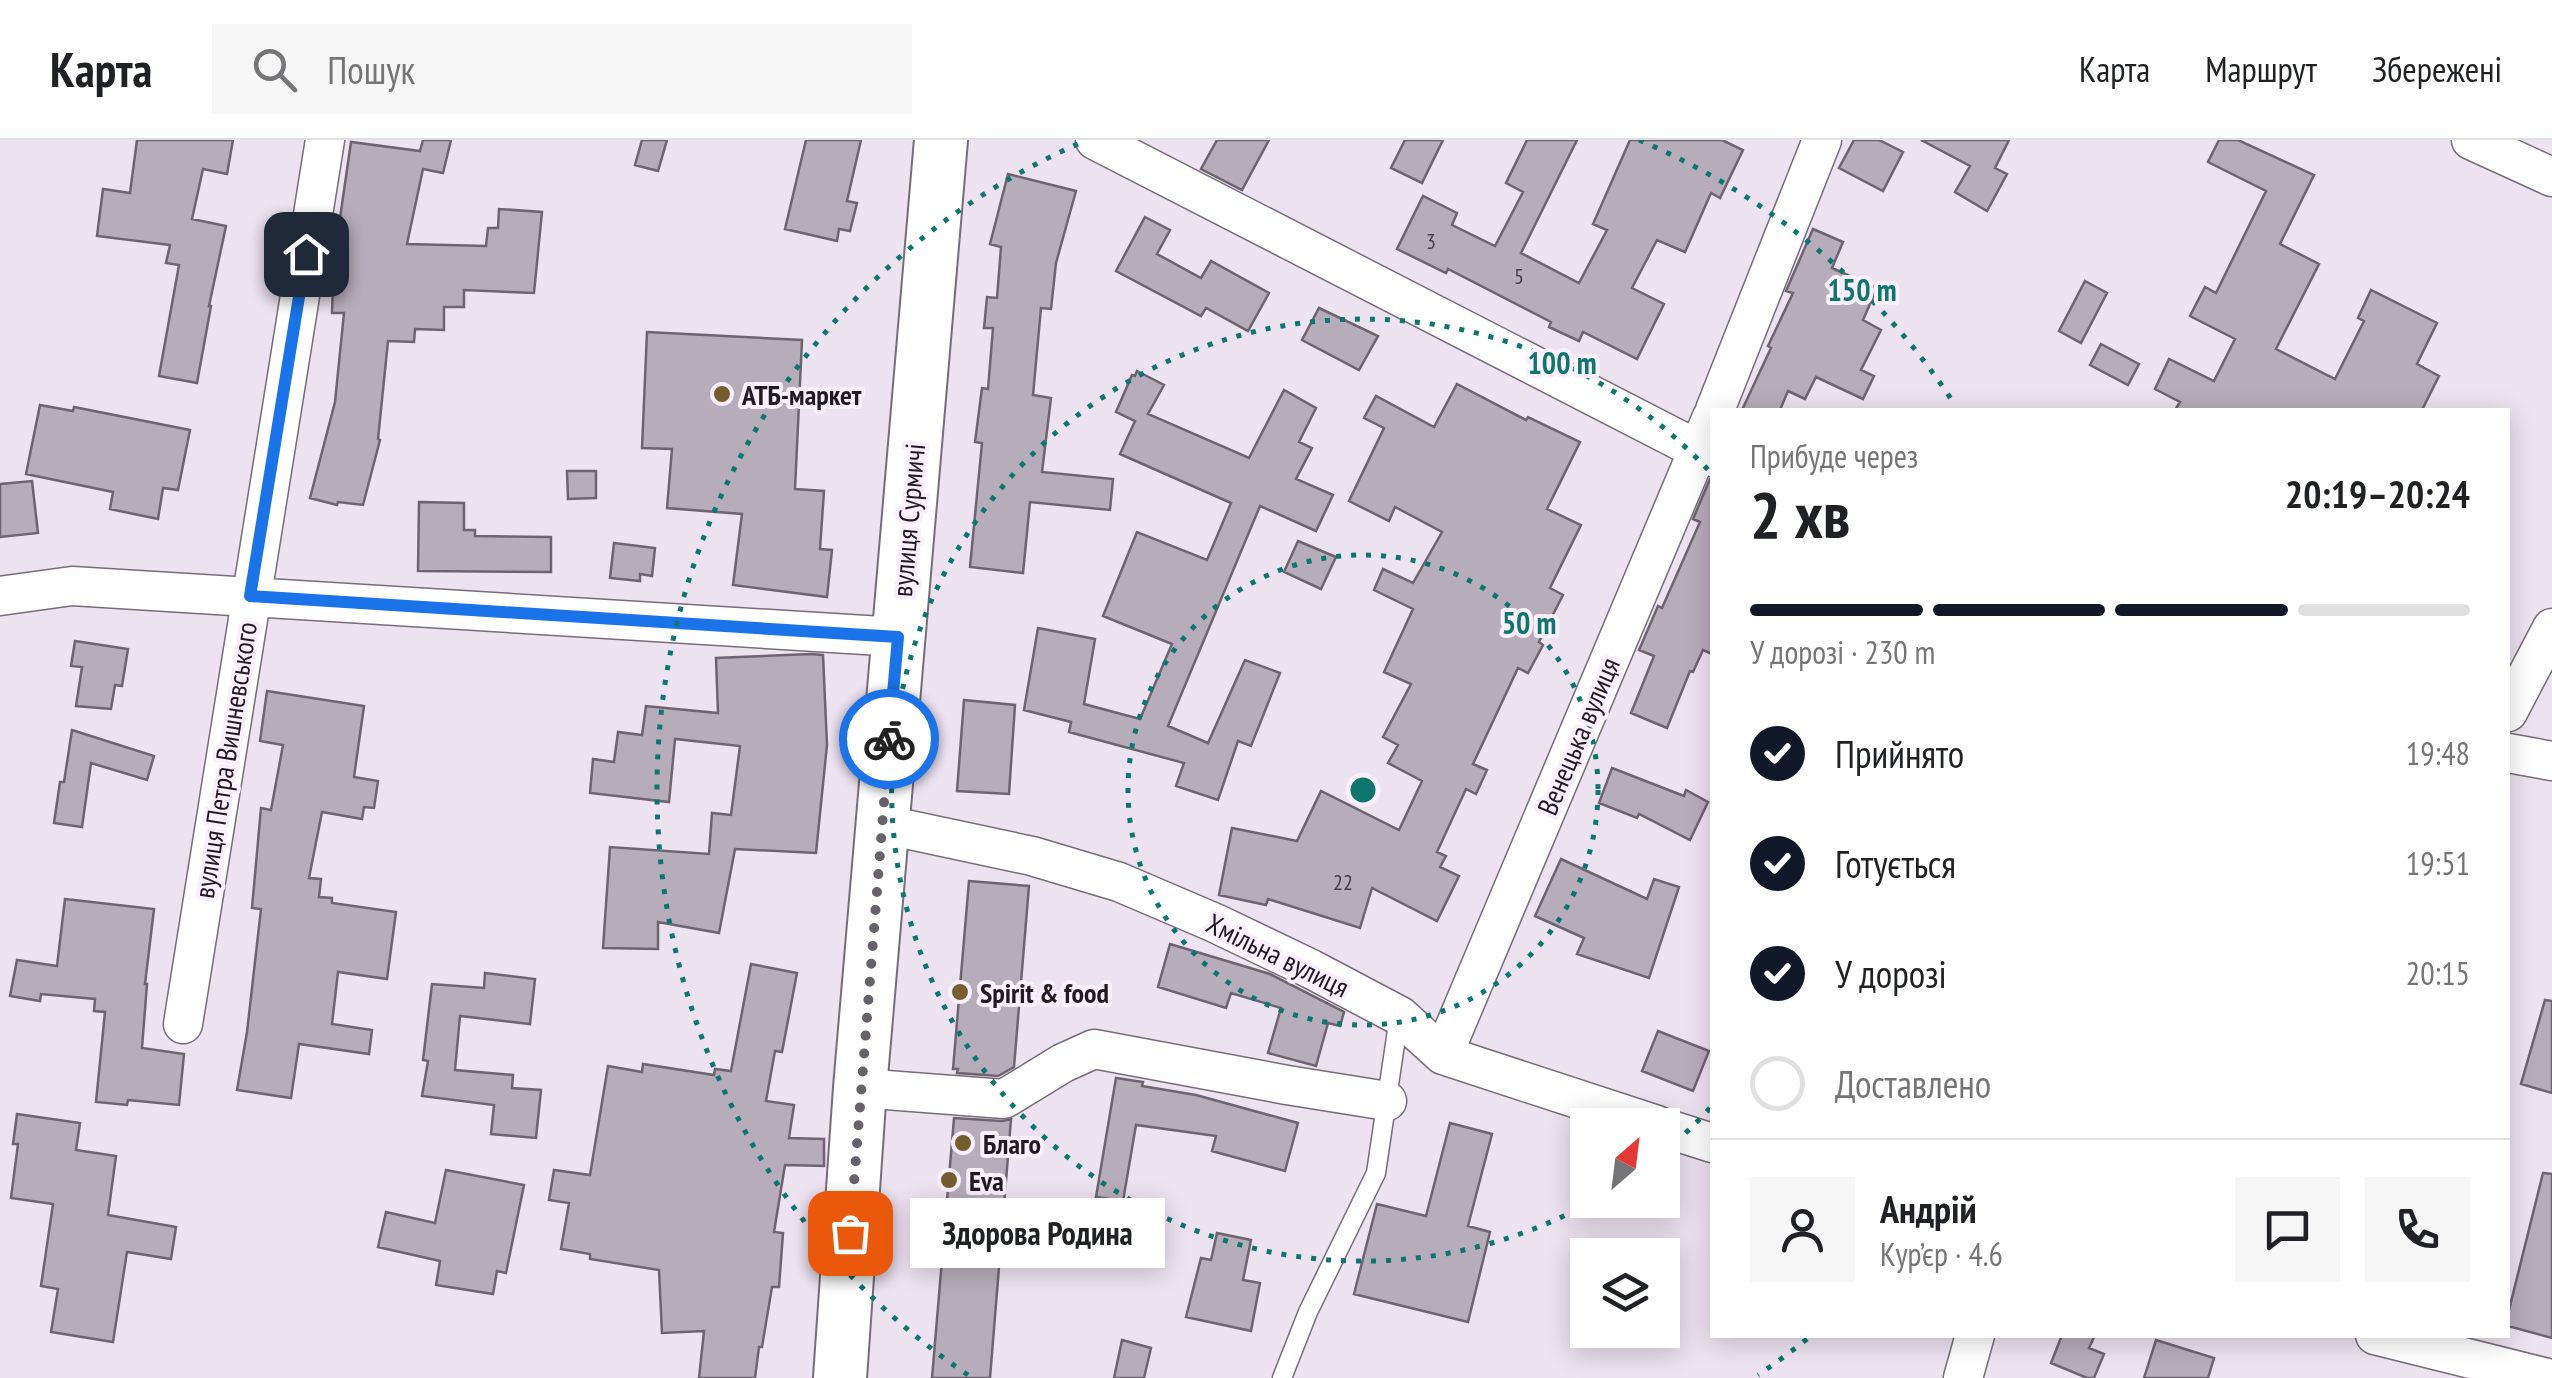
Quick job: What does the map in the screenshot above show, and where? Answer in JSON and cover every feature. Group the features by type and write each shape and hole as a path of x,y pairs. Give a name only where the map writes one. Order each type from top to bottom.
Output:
{"main road":[{"name":"вулиця Сурмичі","path":"840,1378 860,1088 941,140"}],"street":[{"name":"вулиця Петра Вишневського","path":"183,1024 325,140"},
{"path":"1094,140 1710,434"},
{"name":"Венецька вулиця","path":"1720,408 1822,140"},
{"path":"2471,140 2552,177"},
{"name":"Венецька вулиця","path":"1443,1055 1710,434"},
{"path":"0,596 72,586 898,637"},
{"path":"2510,708 2552,628"},
{"path":"2510,753 2552,761"},
{"name":"Хмільна вулиця","path":"882,824 1032,856 1119,882 1279,954 1400,1016 1443,1055 1605,1108"},
{"path":"860,1088 1004,1099 1094,1048 1387,1102"},
{"name":"Хмільна вулиця","path":"1680,1133 1710,1142"},
{"path":"1963,1378 1975,1338"},
{"path":"2386,1338 2546,1378"}],"lane":[{"path":"1282,1378 1308,1312 1376,1173 1400,1016"}],"building":[{"path":"137,140 233,140 227,174 203,169 192,219 226,226 197,383 159,376 179,265 166,263 170,245 97,236 103,189 130,193"},
{"path":"423,140 451,140 443,173 423,169 407,244 486,246 488,228 498,228 499,209 542,212 534,293 464,290 464,307 444,307 444,330 415,329 414,342 388,341 380,440 363,505 337,505 310,498 335,402 344,313 332,313 331,255 351,142 420,151"},
{"path":"642,140 667,140 658,171 635,165"},
{"path":"806,140 861,140 847,201 857,203 850,231 839,229 837,241 785,229"},
{"path":"1217,140 1269,140 1242,190 1201,169"},
{"path":"1405,140 1443,140 1422,183 1391,168"},
{"path":"1527,140 1577,140 1521,253 1579,283 1607,230 1593,224 1630,140 1722,140 1743,150 1720,198 1711,193 1685,252 1657,240 1632,288 1664,304 1637,359 1583,332 1579,341 1549,327 1551,322 1448,269 1446,273 1397,249 1423,196 1457,213 1452,225 1495,246 1523,192 1506,183"},
{"path":"1854,140 1879,140 1903,152 1883,191 1839,168"},
{"path":"1921,140 2009,140 1995,168 2007,174 1987,211 1955,192 1970,166"},
{"path":"2219,140 2238,140 2314,175 2280,244 2319,264 2276,349 2335,379 2364,321 2358,318 2371,290 2437,323 2417,364 2439,376 2423,408 2176,408 2180,402 2155,389 2169,359 2214,381 2235,339 2190,316 2205,287 2216,293 2266,191 2208,162"},
{"path":"1008,174 1076,191 1056,263 1051,309 1041,308 1033,395 1051,398 1042,472 1113,479 1110,510 1030,502 1023,573 970,567 982,443 975,442 982,388 988,389 993,328 984,328 987,297 997,298 1001,247 990,244"},
{"path":"1145,217 1170,230 1157,254 1201,278 1211,261 1269,293 1248,331 1206,308 1201,316 1116,271"},
{"path":"1813,229 1843,242 1832,268 1877,288 1863,320 1881,330 1861,370 1874,376 1863,399 1816,377 1805,399 1788,391 1781,408 1743,408 1793,293 1786,291"},
{"path":"2085,281 2107,293 2081,343 2059,331"},
{"path":"1319,308 1378,336 1359,370 1302,340"},
{"path":"647,332 802,340 795,489 824,491 820,549 832,550 827,597 733,585 742,514 667,508 672,449 642,448"},
{"path":"2101,344 2139,364 2128,385 2090,365"},
{"path":"1137,371 1164,385 1148,414 1249,458 1284,390 1316,408 1299,442 1312,448 1296,479 1333,495 1316,531 1260,506 1168,726 1208,743 1245,660 1280,673 1251,746 1238,741 1218,800 1176,786 1184,763 1069,732 1071,722 1024,710 1038,628 1095,639 1084,704 1140,719 1172,644 1103,616 1137,532 1207,560 1231,503 1120,454 1135,421 1116,412"},
{"path":"1457,384 1526,420 1528,417 1580,442 1547,509 1581,525 1550,588 1563,595 1539,642 1543,645 1528,673 1518,668 1473,764 1487,770 1476,794 1466,789 1437,852 1446,856 1440,867 1459,876 1437,921 1372,888 1360,928 1268,899 1266,905 1219,895 1232,828 1297,841 1321,791 1399,830 1422,781 1388,763 1398,745 1383,737 1411,684 1384,672 1413,609 1374,590 1383,569 1413,583 1442,532 1395,507 1389,521 1349,501 1384,428 1364,418 1376,396 1434,427"},
{"path":"40,405 73,411 74,407 190,430 178,490 163,488 158,519 110,509 113,492 26,474"},
{"path":"567,471 596,471 596,498 568,499"},
{"path":"1710,479 1710,653 1703,650 1693,672 1690,671 1667,728 1631,713 1654,656 1639,650 1700,522 1693,519"},
{"path":"32,481 38,533 0,537 0,484"},
{"path":"419,502 464,503 464,530 475,530 475,536 551,537 551,572 418,571"},
{"path":"1298,541 1336,557 1321,589 1284,572"},
{"path":"614,543 655,548 652,576 640,574 640,581 610,578"},
{"path":"75,641 128,649 122,686 115,685 111,709 76,706 82,667 71,666"},
{"path":"823,655 827,745 816,853 735,849 719,933 658,922 658,949 603,948 610,847 709,854 712,813 731,815 740,746 675,739 669,802 590,793 593,759 614,762 618,732 642,735 646,706 718,713 716,658"},
{"path":"267,691 364,706 354,777 378,781 374,808 364,807 362,819 322,812 309,878 321,879 319,897 332,898 332,903 396,912 387,979 338,972 332,1024 372,1030 369,1054 299,1044 291,1098 237,1090 261,909 252,908 261,808 271,810 283,745 260,741"},
{"path":"964,700 1015,705 1009,794 957,791"},
{"path":"72,730 154,756 147,780 91,763 82,827 54,823"},
{"path":"1612,768 1684,796 1686,790 1708,802 1690,840 1639,814 1637,818 1599,803"},
{"path":"1561,859 1647,899 1654,879 1679,887 1649,978 1577,954 1584,938 1535,916"},
{"path":"969,881 1029,886 1014,1067 998,1076 957,1073 958,1069 953,1069"},
{"path":"65,899 154,909 142,1048 184,1054 179,1105 128,1100 127,1105 96,1102 105,1012 94,1011 95,999 41,994 40,1001 10,996 17,960 57,966"},
{"path":"1170,944 1270,974 1344,1012 1340,1026 1328,1023 1316,1066 1268,1053 1281,1008 1231,993 1226,1008 1158,987"},
{"path":"751,964 797,973 782,1052 775,1051 766,1101 794,1105 789,1138 824,1139 824,1166 785,1165 774,1232 783,1233 779,1287 772,1287 755,1378 699,1378 704,1331 662,1333 659,1270 590,1259 590,1254 561,1249 569,1203 549,1200 554,1170 590,1175 608,1066 642,1072 643,1064 714,1075 715,1069 731,1071"},
{"path":"485,973 535,979 530,1024 460,1016 455,1070 513,1075 512,1088 541,1090 536,1138 491,1134 494,1105 422,1096 432,984 484,988"},
{"path":"2545,1000 2552,1001 2552,1093 2521,1084"},
{"path":"1658,1031 1709,1051 1693,1091 1642,1071"},
{"path":"1116,1078 1298,1123 1285,1171 1212,1151 1216,1136 1136,1125 1123,1201 1096,1197"},
{"path":"17,1114 80,1123 76,1150 116,1156 108,1215 176,1227 171,1259 127,1252 113,1342 51,1332 58,1289 41,1286 53,1204 11,1198 18,1144 13,1144"},
{"path":"954,1118 1011,1119 990,1378 932,1378"},
{"path":"1450,1123 1492,1134 1468,1226 1490,1232 1468,1322 1354,1294 1377,1204 1426,1216"},
{"path":"446,1170 524,1185 506,1273 497,1271 493,1294 436,1285 440,1261 378,1247 386,1212 435,1223"},
{"path":"2543,1173 2552,1174 2552,1338 2510,1327 2510,1306"},
{"path":"1217,1233 1251,1240 1243,1280 1260,1283 1251,1331 1186,1317 1201,1258 1211,1260"},
{"path":"2061,1338 2094,1338 2089,1348 2104,1354 2094,1378 2051,1363"},
{"path":"1122,1340 1151,1348 1144,1378 1114,1378"},
{"path":"2156,1340 2214,1358 2208,1378 2144,1378"}],"way so far":[{"path":"850,1233 889,739"}],"place":[{"name":"АТБ-маркет","path":"722,394"},
{"name":"Spirit & food","path":"960,992"},
{"name":"Благо","path":"963,1143"},
{"name":"Eva","path":"949,1180"},
{"name":"Здорова Родина","path":"850,1233"}],"route":[{"path":"306,254 250,596 898,637 889,739"}]}
